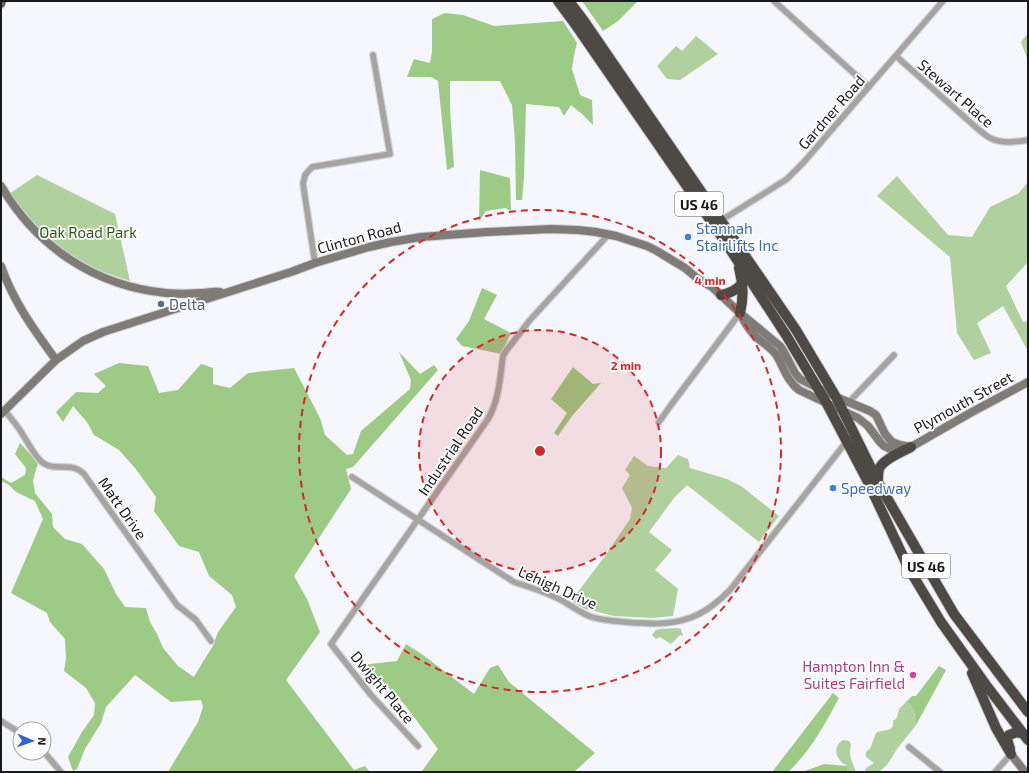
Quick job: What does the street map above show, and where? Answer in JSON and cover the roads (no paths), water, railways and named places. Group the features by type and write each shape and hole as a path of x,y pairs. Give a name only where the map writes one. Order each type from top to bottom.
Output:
{"highway":[{"name":"US 46","path":"558,1 726,243 786,335 826,402 868,482 910,569 941,622 967,660 1026,737"},
{"name":"US 46","path":"569,1 796,330 836,397 878,484 954,614 1028,712"},
{"path":"726,243 739,267 743,301 740,313"},
{"path":"721,295 736,290 742,283"},
{"path":"878,484 878,473 883,462 911,447"},
{"path":"967,660 996,728 1011,754"},
{"path":"1011,754 1007,739 1009,735 1017,732 1026,737"}],"street":[{"path":"774,1 869,87"},
{"name":"Gardner Road","path":"722,221 788,179 943,1"},
{"path":"315,263 303,184 305,175 312,167 390,154 373,55"},
{"name":"Stewart Place","path":"896,56 979,130 990,138 1008,142 1028,140"},
{"path":"1,186 22,218 58,252 81,267 109,280 153,291 178,294 181,296 184,306"},
{"name":"Clinton Road","path":"3,412 56,360 92,337 315,263 391,242 421,237 551,229 578,230 609,234 657,250 685,268 721,295 740,313"},
{"name":"Industrial Road","path":"331,644 493,411 497,397 503,356 506,351 530,320 609,234"},
{"path":"1,266 19,306 56,360"},
{"path":"174,294 217,291 227,292"},
{"path":"659,422 740,313"},
{"name":"Plymouth Street","path":"740,313 780,346 800,380 836,397 870,410 876,415 885,434 892,442 900,446 911,447"},
{"name":"Plymouth Street","path":"740,313 749,329 755,336 772,349 777,355 784,372 794,386 799,390 864,422 880,442 890,449 899,450 911,447 1028,382"},
{"path":"849,402 894,355"},
{"name":"Matt Drive","path":"3,412 23,434 43,463 53,466 72,467 78,469 84,474 177,605 196,620 211,641"},
{"name":"Lehigh Drive","path":"352,477 514,582 553,596 590,617 644,624 664,624 686,619 699,614 718,602 733,586 847,442"},
{"name":"Dwight Place","path":"331,644 371,695 418,746"},
{"path":"1,721 12,728"},
{"path":"909,746 940,772"},
{"path":"995,772 1011,754 1025,772"},
{"path":"52,761 61,772"}],"place":[{"name":"Stannah Stairlifts Inc","path":"688,237"},
{"name":"Delta","path":"161,304"},
{"name":"Speedway","path":"833,488"},
{"name":"Hampton Inn & Suites Fairfield","path":"913,675"}],"park label":[{"name":"Oak Road Park","path":"88,232"}]}
